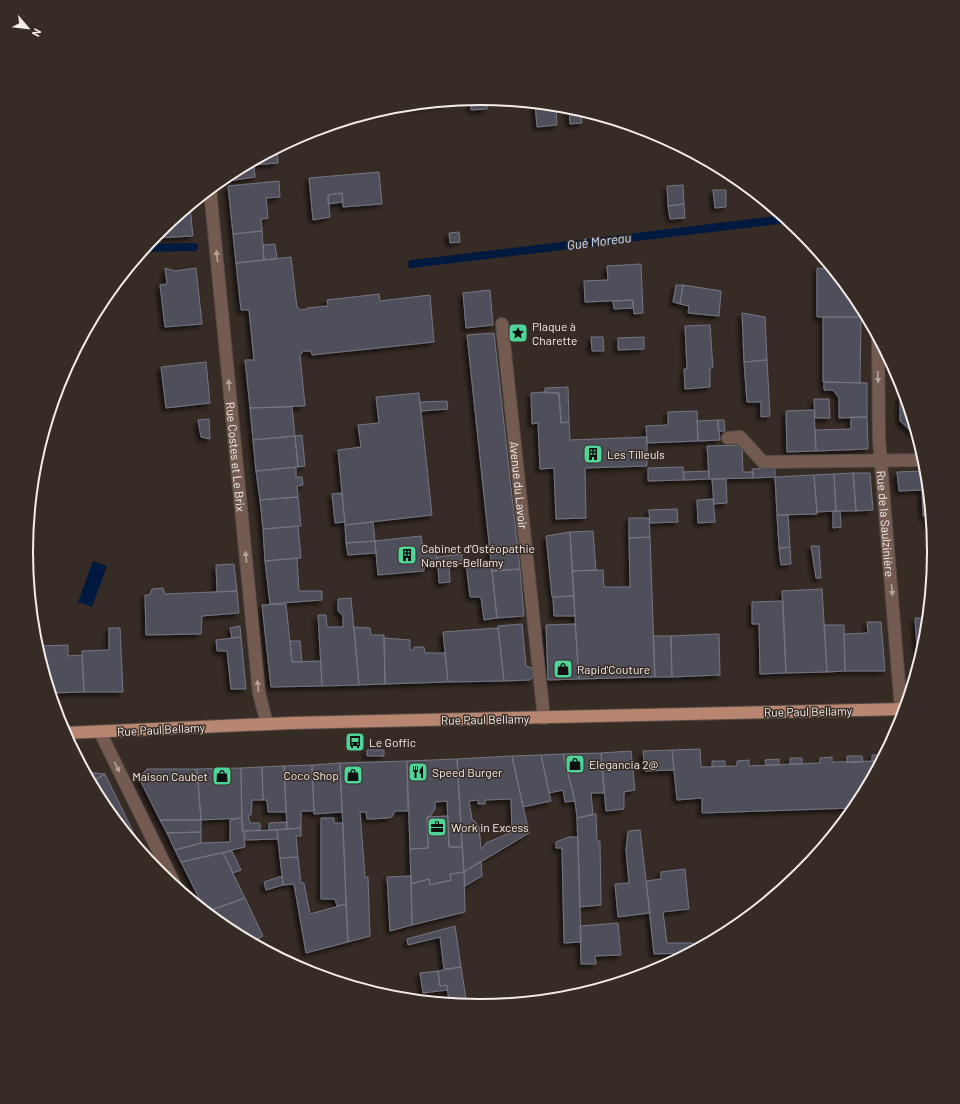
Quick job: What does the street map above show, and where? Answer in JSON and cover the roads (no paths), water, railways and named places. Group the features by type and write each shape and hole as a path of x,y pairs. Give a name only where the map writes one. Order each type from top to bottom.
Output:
{"main road":[{"name":"Rue Paul Bellamy","path":"71,733 267,724 898,709"}],"street":[{"name":"Rue Costes et Le Brix","path":"211,195 259,693 267,724"},
{"name":"Avenue du Lavoir","path":"502,324 544,718"},
{"name":"Rue de la Saulzinière","path":"878,349 881,460 902,699"},
{"path":"728,438 740,437 763,462 917,460"},
{"path":"100,732 169,873"}],"water":[{"path":"93,561 107,566 92,607 78,602"}],"waterway":[{"name":"Gué Moreau","path":"412,264 779,220"},
{"name":"Gué Moreau","path":"153,248 194,247"}],"place":[{"name":"Plaque à Charette","path":"518,333"},
{"name":"Les Tilleuls","path":"593,454"},
{"name":"Cabinet d'Ostéopathie Nantes-Bellamy","path":"407,555"},
{"name":"Rapid'Couture","path":"563,669"},
{"name":"Le Goffic","path":"355,742"},
{"name":"Elegancia 2@","path":"575,764"},
{"name":"Speed Burger","path":"418,772"},
{"name":"Coco Shop","path":"353,775"},
{"name":"Maison Caubet","path":"222,776"},
{"name":"Work in Excess","path":"437,827"}]}
